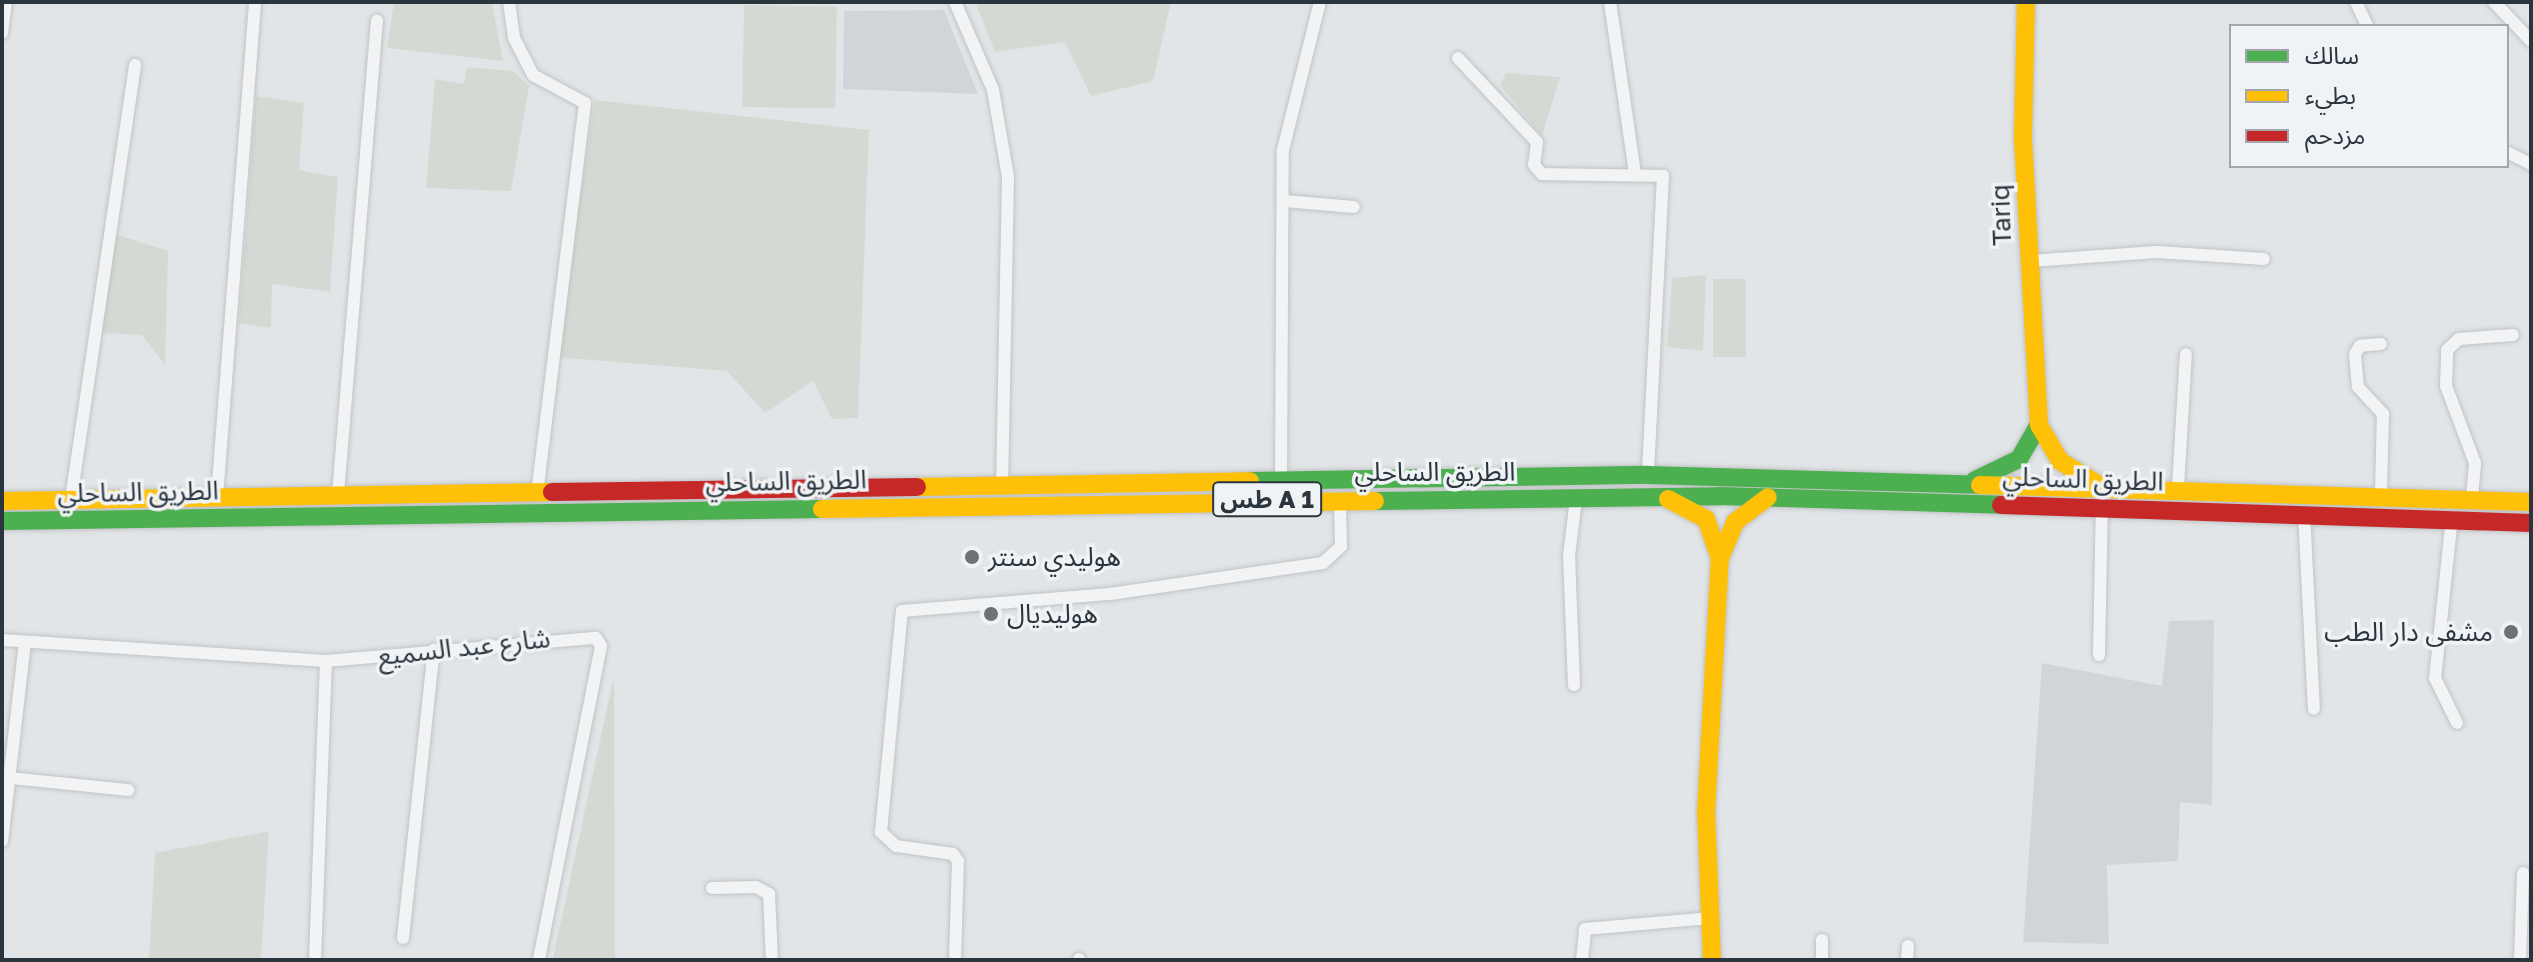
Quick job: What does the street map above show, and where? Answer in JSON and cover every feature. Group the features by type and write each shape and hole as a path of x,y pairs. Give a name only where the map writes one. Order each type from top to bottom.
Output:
{"main road":[{"name":"Tariq","path":"2026,2 2029,261 2039,425"},
{"path":"1970,481 2019,459 2039,425 2060,461 2099,485"},
{"name":"الطريق الساحلي","path":"2,501 1648,475 2381,492 2531,502"},
{"name":"الطريق الساحلي","path":"2,521 1340,497 1768,497 2102,505 2452,517 2531,523"},
{"path":"1712,960 1706,813 1720,558 1735,522 1768,497"},
{"path":"1666,498 1706,519 1720,558"}],"street":[{"path":"2,33 6,2"},
{"path":"217,497 255,2"},
{"path":"509,2 514,38 533,75 585,103 537,492"},
{"path":"955,2 993,90 1008,177 1002,483"},
{"path":"1281,481 1287,124 1320,2"},
{"path":"1610,2 1635,173"},
{"path":"2356,2 2366,24"},
{"path":"2494,2 2531,41"},
{"path":"338,494 377,21"},
{"path":"1458,58 1537,142 1536,170 1565,177 1660,173 1664,181 1648,475"},
{"path":"71,499 135,65"},
{"path":"2509,153 2531,164"},
{"path":"1285,201 1354,207"},
{"path":"2029,261 2157,252 2264,259"},
{"path":"2472,498 2475,463 2446,386 2447,350 2459,339 2513,335"},
{"path":"2381,344 2360,346 2355,354 2358,387 2383,414 2381,492"},
{"path":"2178,487 2186,354"},
{"path":"955,960 958,861 953,854 896,846 881,832 902,611 1110,594 1323,563 1341,546 1340,497"},
{"path":"1574,685 1569,556 1576,499"},
{"path":"2099,655 2102,505"},
{"path":"2304,513 2314,709"},
{"path":"2452,517 2435,678 2457,723"},
{"name":"شارع عبد السميع","path":"2,640 326,661 586,634 601,646 539,960"},
{"path":"2,841 25,643"},
{"path":"403,938 434,650"},
{"path":"315,960 326,661"},
{"path":"10,778 128,790"},
{"path":"2520,960 2523,873"},
{"path":"712,888 756,887 769,894 772,960"},
{"path":"1582,960 1585,929 1710,918"},
{"path":"1822,940 1822,960"},
{"path":"1907,960 1908,946"}],"shaded area":[{"path":"394,2 492,2 503,61 387,48"},
{"path":"975,2 1171,2 1153,81 1091,96 1065,42 995,52"},
{"path":"744,5 837,7 835,109 742,107"},
{"path":"944,10 978,94 843,89 844,11"},
{"path":"467,67 513,71 529,86 511,191 426,188 435,79 464,84"},
{"path":"1506,73 1560,77 1542,136 1500,85"},
{"path":"256,96 304,103 299,170 338,177 330,292 272,284 271,328 239,323"},
{"path":"595,100 869,130 858,418 832,419 813,381 765,413 727,371 555,357"},
{"path":"115,234 168,251 165,365 142,335 101,333"},
{"path":"1706,275 1703,351 1667,347 1672,278"},
{"path":"1713,279 1746,279 1746,357 1713,357"},
{"path":"2214,620 2212,805 2180,802 2178,861 2107,865 2109,944 2023,942 2042,663 2162,686 2169,621"},
{"path":"614,676 615,960 561,960 553,958"},
{"path":"269,831 261,960 149,960 155,853"}],"traffic: fast":[{"path":"1975,480 2019,459 2039,425"},
{"path":"1250,481 1648,475 1980,485"},
{"path":"1375,501 1720,496 2001,505"},
{"path":"2,521 822,509"}],"traffic: slow":[{"path":"2026,2 2023,139 2039,425 2060,461 2099,485"},
{"path":"917,487 1250,481"},
{"path":"1980,485 2531,502"},
{"path":"2,501 552,492"},
{"path":"1712,960 1706,813 1720,558 1735,522 1768,497"},
{"path":"1668,499 1706,519 1720,558"},
{"path":"822,509 1375,501"}],"traffic: jam":[{"path":"552,492 917,487"},
{"path":"2001,505 2531,523"}],"place":[{"name":"هوليدي سنتر","path":"972,557"},
{"name":"هوليديال","path":"991,614"},
{"name":"مشفى دار الطب","path":"2511,632"}]}
